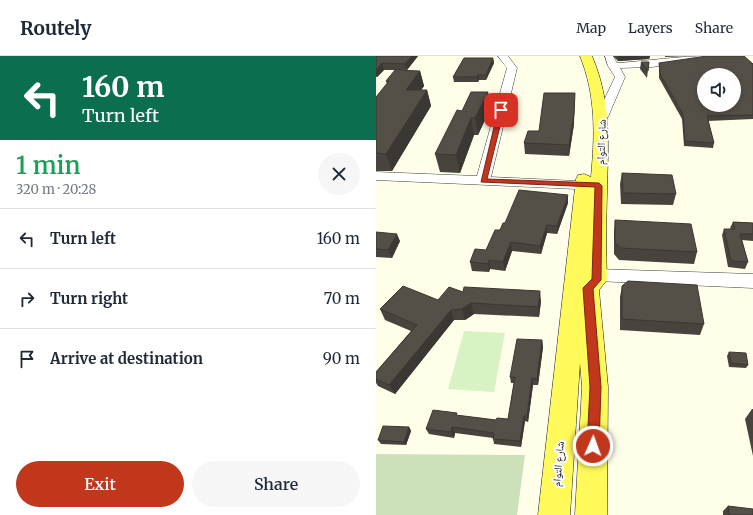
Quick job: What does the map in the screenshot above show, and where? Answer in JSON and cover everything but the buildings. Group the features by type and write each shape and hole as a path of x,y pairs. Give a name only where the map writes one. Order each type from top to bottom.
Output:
{"main road":[{"name":"شارع التوام","path":"574,56 587,96 596,275 596,280 588,288 595,387 591,515"},
{"name":"شارع التوام","path":"554,515 591,185 602,117 594,76 586,56"}],"street":[{"path":"483,181 512,68 503,56"},
{"path":"611,61 652,64 706,56"},
{"path":"602,117 620,77 611,61"},
{"path":"376,176 591,185"},
{"path":"596,275 753,281"}],"green space":[{"path":"464,331 505,333 494,392 448,389"},
{"path":"376,454 525,455 517,515 376,515"}],"route":[{"path":"501,110 483,181 599,186 596,280 588,288 595,387 593,446"}]}
